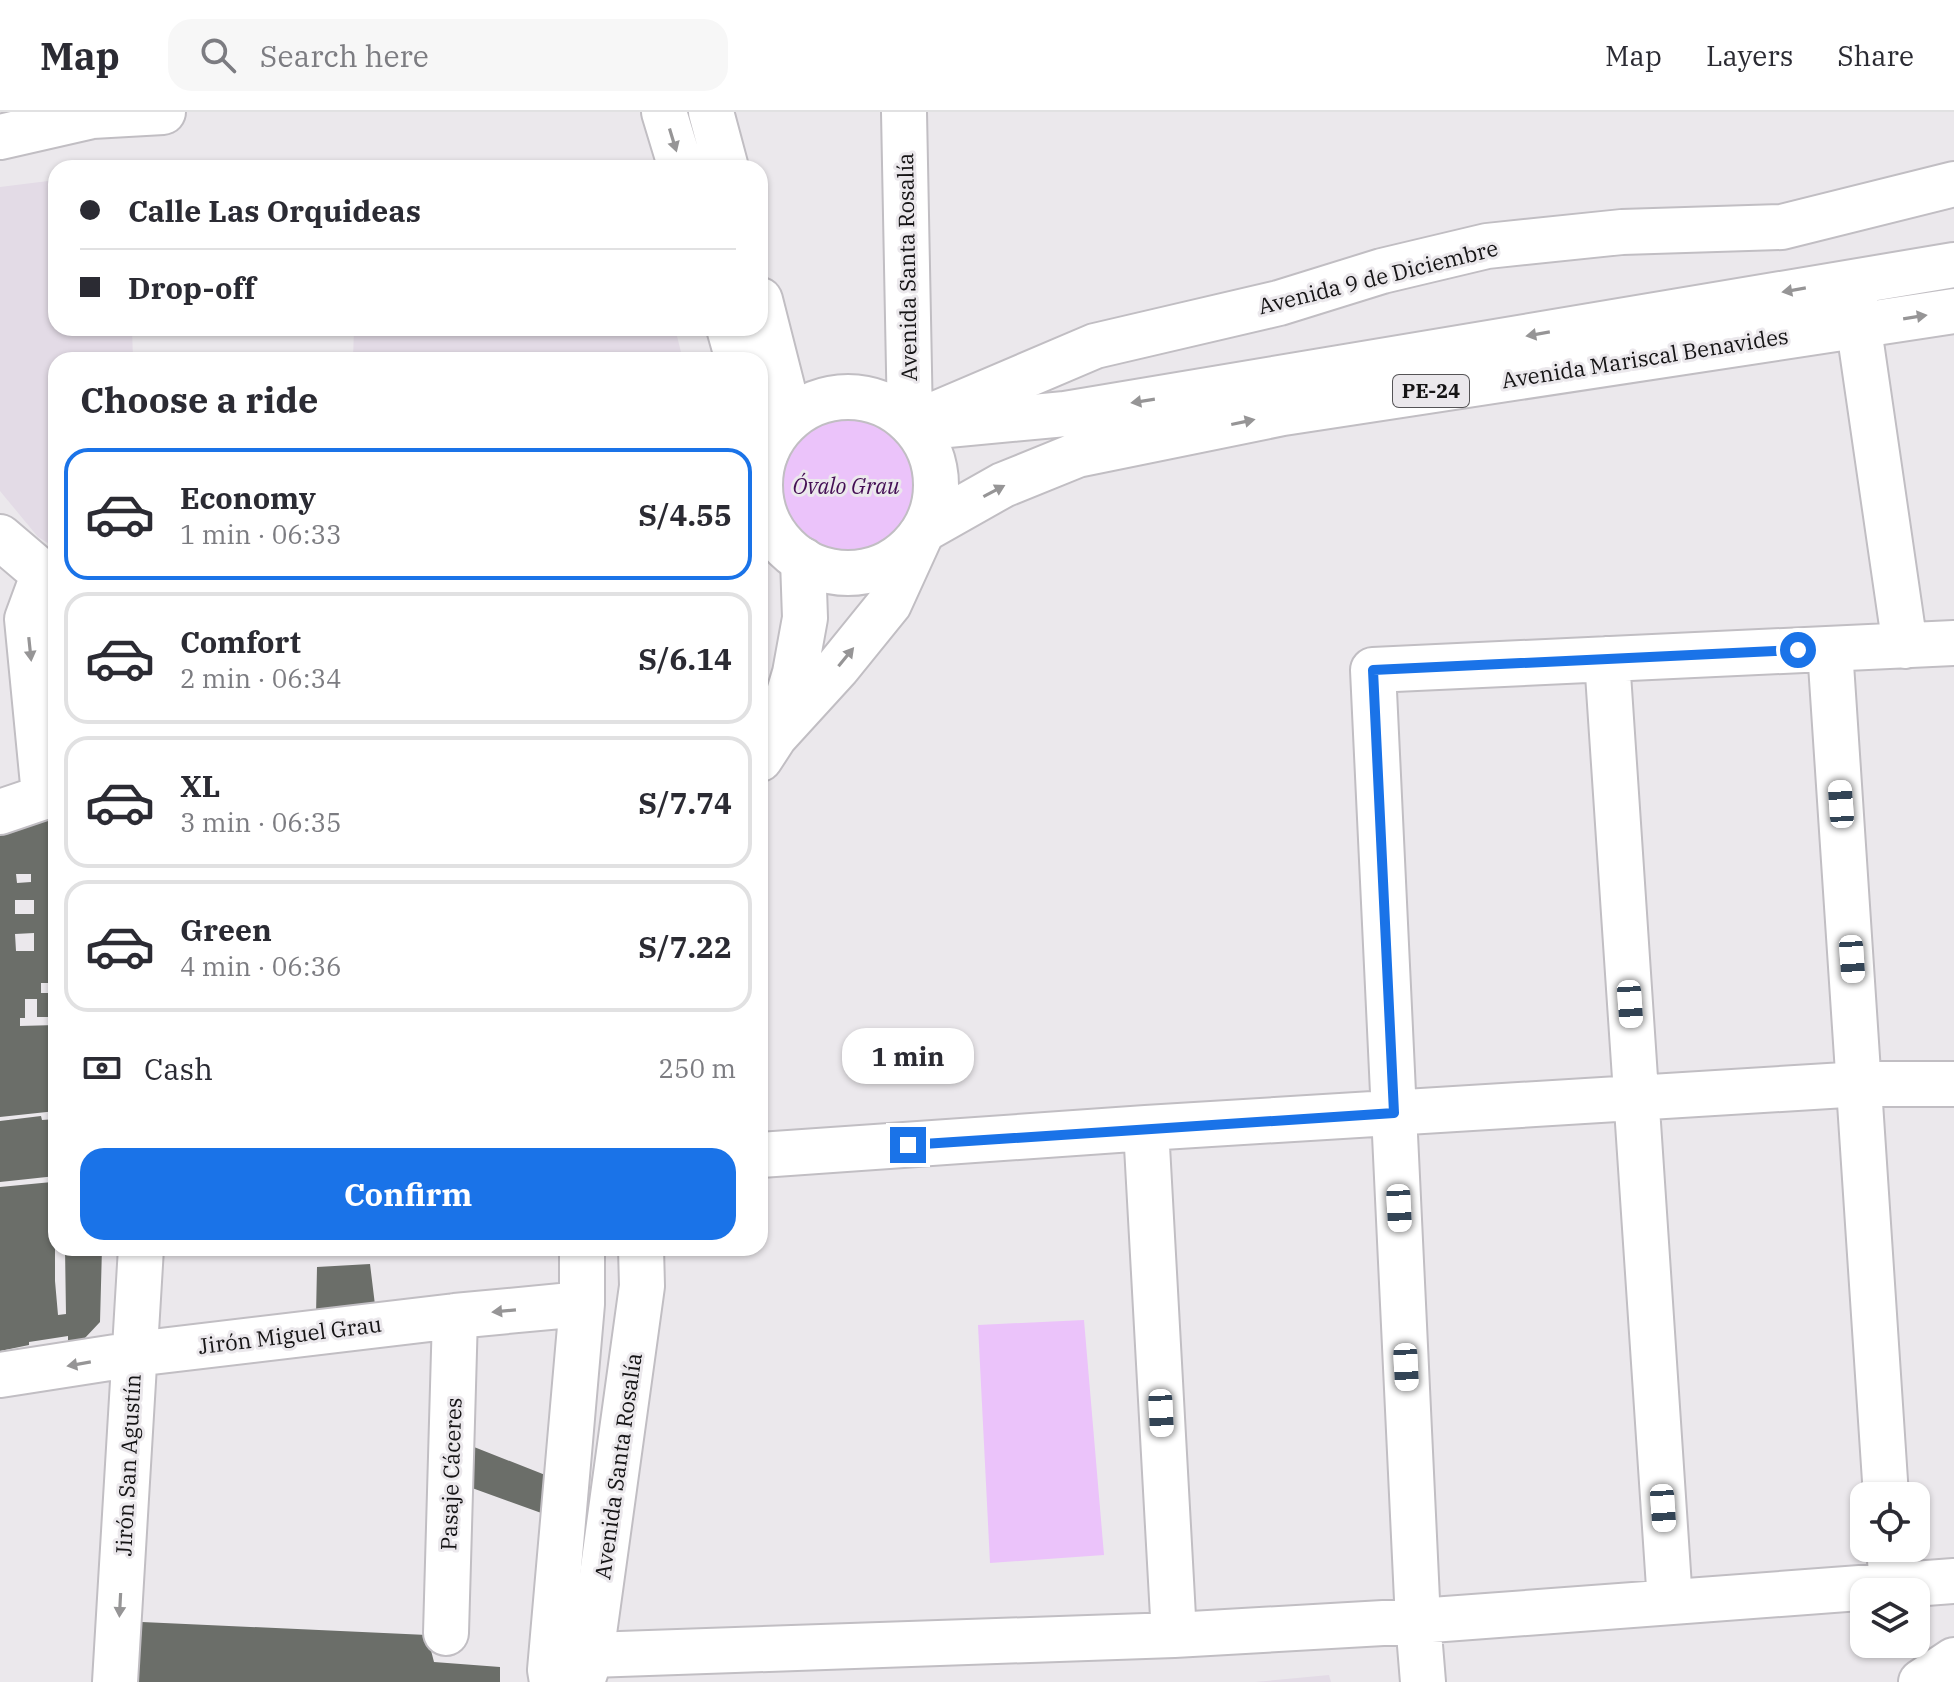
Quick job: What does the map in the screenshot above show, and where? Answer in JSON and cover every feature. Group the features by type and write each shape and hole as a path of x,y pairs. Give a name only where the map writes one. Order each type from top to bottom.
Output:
{"main road":[{"path":"0,137 92,116 163,112"},
{"path":"664,112 679,160"},
{"path":"711,112 724,160"},
{"name":"Avenida Santa Rosalía","path":"904,112 913,424"},
{"name":"Avenida 9 de Diciembre","path":"913,424 1095,346 1279,303 1382,271 1487,246 1622,232 1782,227 1954,184"},
{"name":"Avenida Mariscal Benavides","path":"913,424 1065,414 1954,265"},
{"path":"1852,280 1905,646"},
{"name":"Avenida Mariscal Benavides","path":"923,532 1003,485 1077,455 1283,413 1954,311"},
{"path":"768,389 772,434"},
{"path":"768,747 889,604 934,507 937,484 934,461 925,440 913,424 889,406 864,398 838,397 813,404 772,434"},
{"path":"768,522 781,542 805,618 795,673 768,747"},
{"path":"788,564 846,573 869,570 892,562 911,548 923,532"},
{"path":"0,537 48,575"},
{"path":"48,581 38,589 27,619 48,779"},
{"path":"1423,1682 1373,670 1954,643"},
{"path":"1830,649 1885,1482"},
{"path":"1607,659 1670,1602"},
{"path":"0,812 48,795"},
{"path":"768,1154 1861,1084 1954,1084"},
{"path":"1146,1128 1174,1635"},
{"name":"Jirón San Agustín","path":"115,1682 141,1256"},
{"path":"552,1682 550,1670 582,1304 582,1256"},
{"name":"Avenida Santa Rosalía","path":"586,1668 642,1286 641,1256"},
{"name":"Jirón Miguel Grau","path":"0,1375 135,1354 582,1304"},
{"name":"Pasaje Cáceres","path":"446,1633 455,1316"},
{"path":"586,1668 1418,1621 1670,1602 1890,1567 1954,1581"},
{"path":"1921,1682 1954,1660"}],"shaded area":[{"path":"48,181 48,336 132,336 133,352 48,352 48,543 38,537 0,491 0,187"},
{"path":"354,336 677,336 681,352 353,352"},
{"path":"1329,1675 1331,1682 1255,1682"}],"green space":[{"name":"Óvalo Grau","path":"847,410 876,416 901,432 917,457 923,486 917,515 901,540 876,556 847,562 818,556 793,540 777,515 771,486 777,457 793,432 818,416"},
{"path":"1084,1320 1104,1555 990,1563 978,1325"}],"building":[{"path":"48,817 48,983 41,983 41,993 48,993 48,1017 37,1017 37,999 25,999 25,1018 20,1018 20,1026 48,1025 48,1112 0,1117 0,834","holes":["16,874 31,874 31,882 17,883","15,900 34,900 34,914 15,914","34,933 34,951 16,951 15,934"]},
{"path":"41,1116 42,1120 48,1120 48,1177 0,1182 0,1121"},
{"path":"48,1182 48,1256 55,1256 58,1315 66,1314 65,1256 102,1256 100,1322 84,1339 68,1341 68,1336 29,1342 29,1345 0,1351 0,1187"},
{"path":"370,1264 375,1305 316,1315 317,1267"},
{"path":"469,1445 563,1482 558,1519 461,1484"},
{"path":"142,1622 427,1635 434,1662 500,1667 500,1682 138,1682"}],"route":[{"path":"908,1145 1394,1113 1373,670 1798,650"}]}
